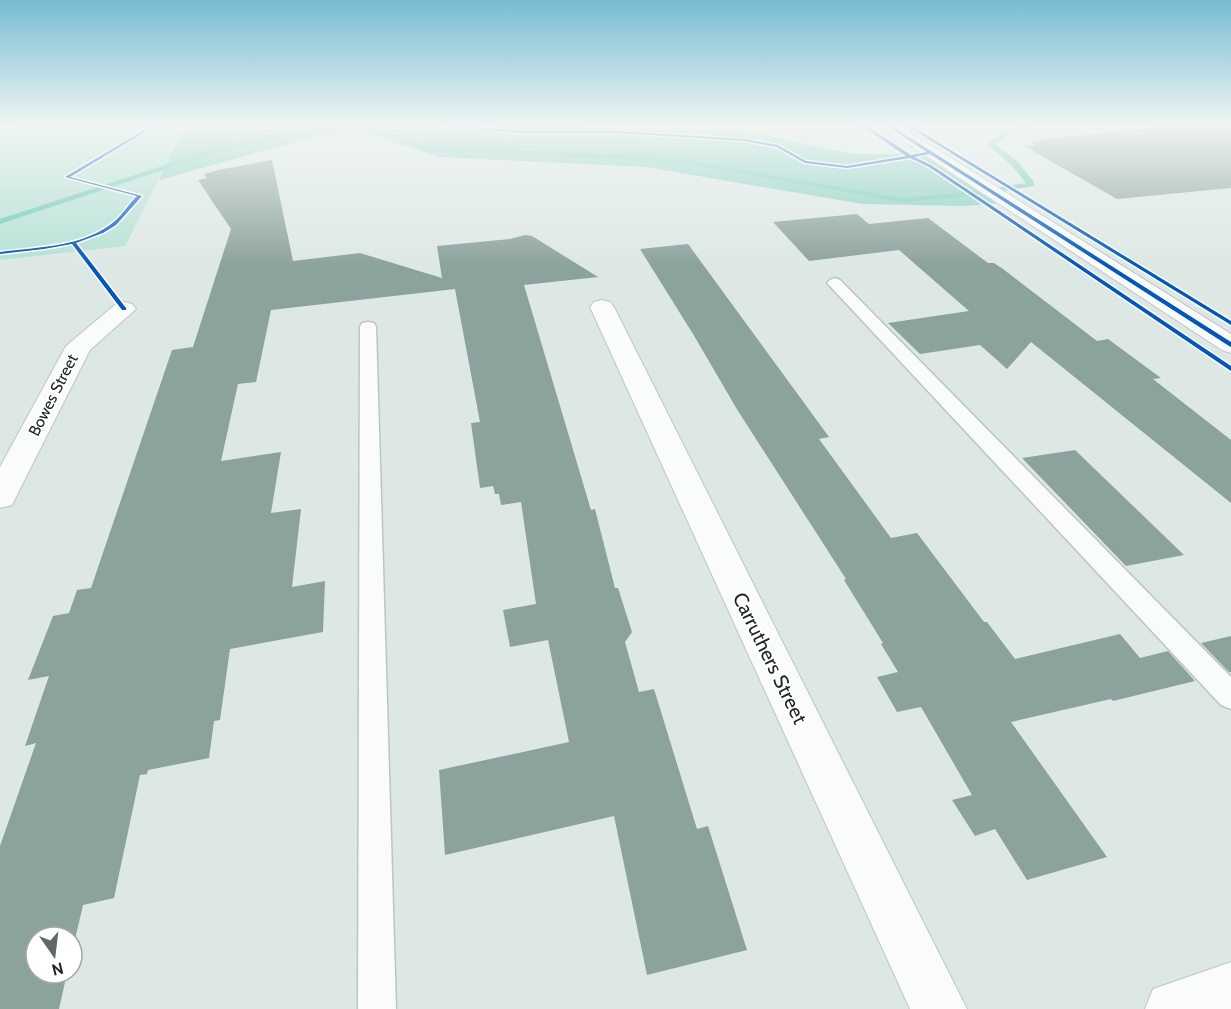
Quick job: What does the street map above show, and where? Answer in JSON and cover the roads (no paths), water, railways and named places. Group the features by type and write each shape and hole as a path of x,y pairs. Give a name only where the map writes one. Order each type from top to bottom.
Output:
{"street":[{"path":"961,172 1231,345"},
{"name":"Carruthers Street","path":"602,307 939,1009"},
{"name":"Bowes Street","path":"0,497 79,346 124,309"},
{"path":"1173,1009 1231,990"}],"lane":[{"path":"835,283 1231,696"},
{"path":"368,327 377,1009"}],"waterway":[{"path":"0,222 150,172"},
{"path":"744,172 901,200 971,194 1031,184 1021,172"}]}
